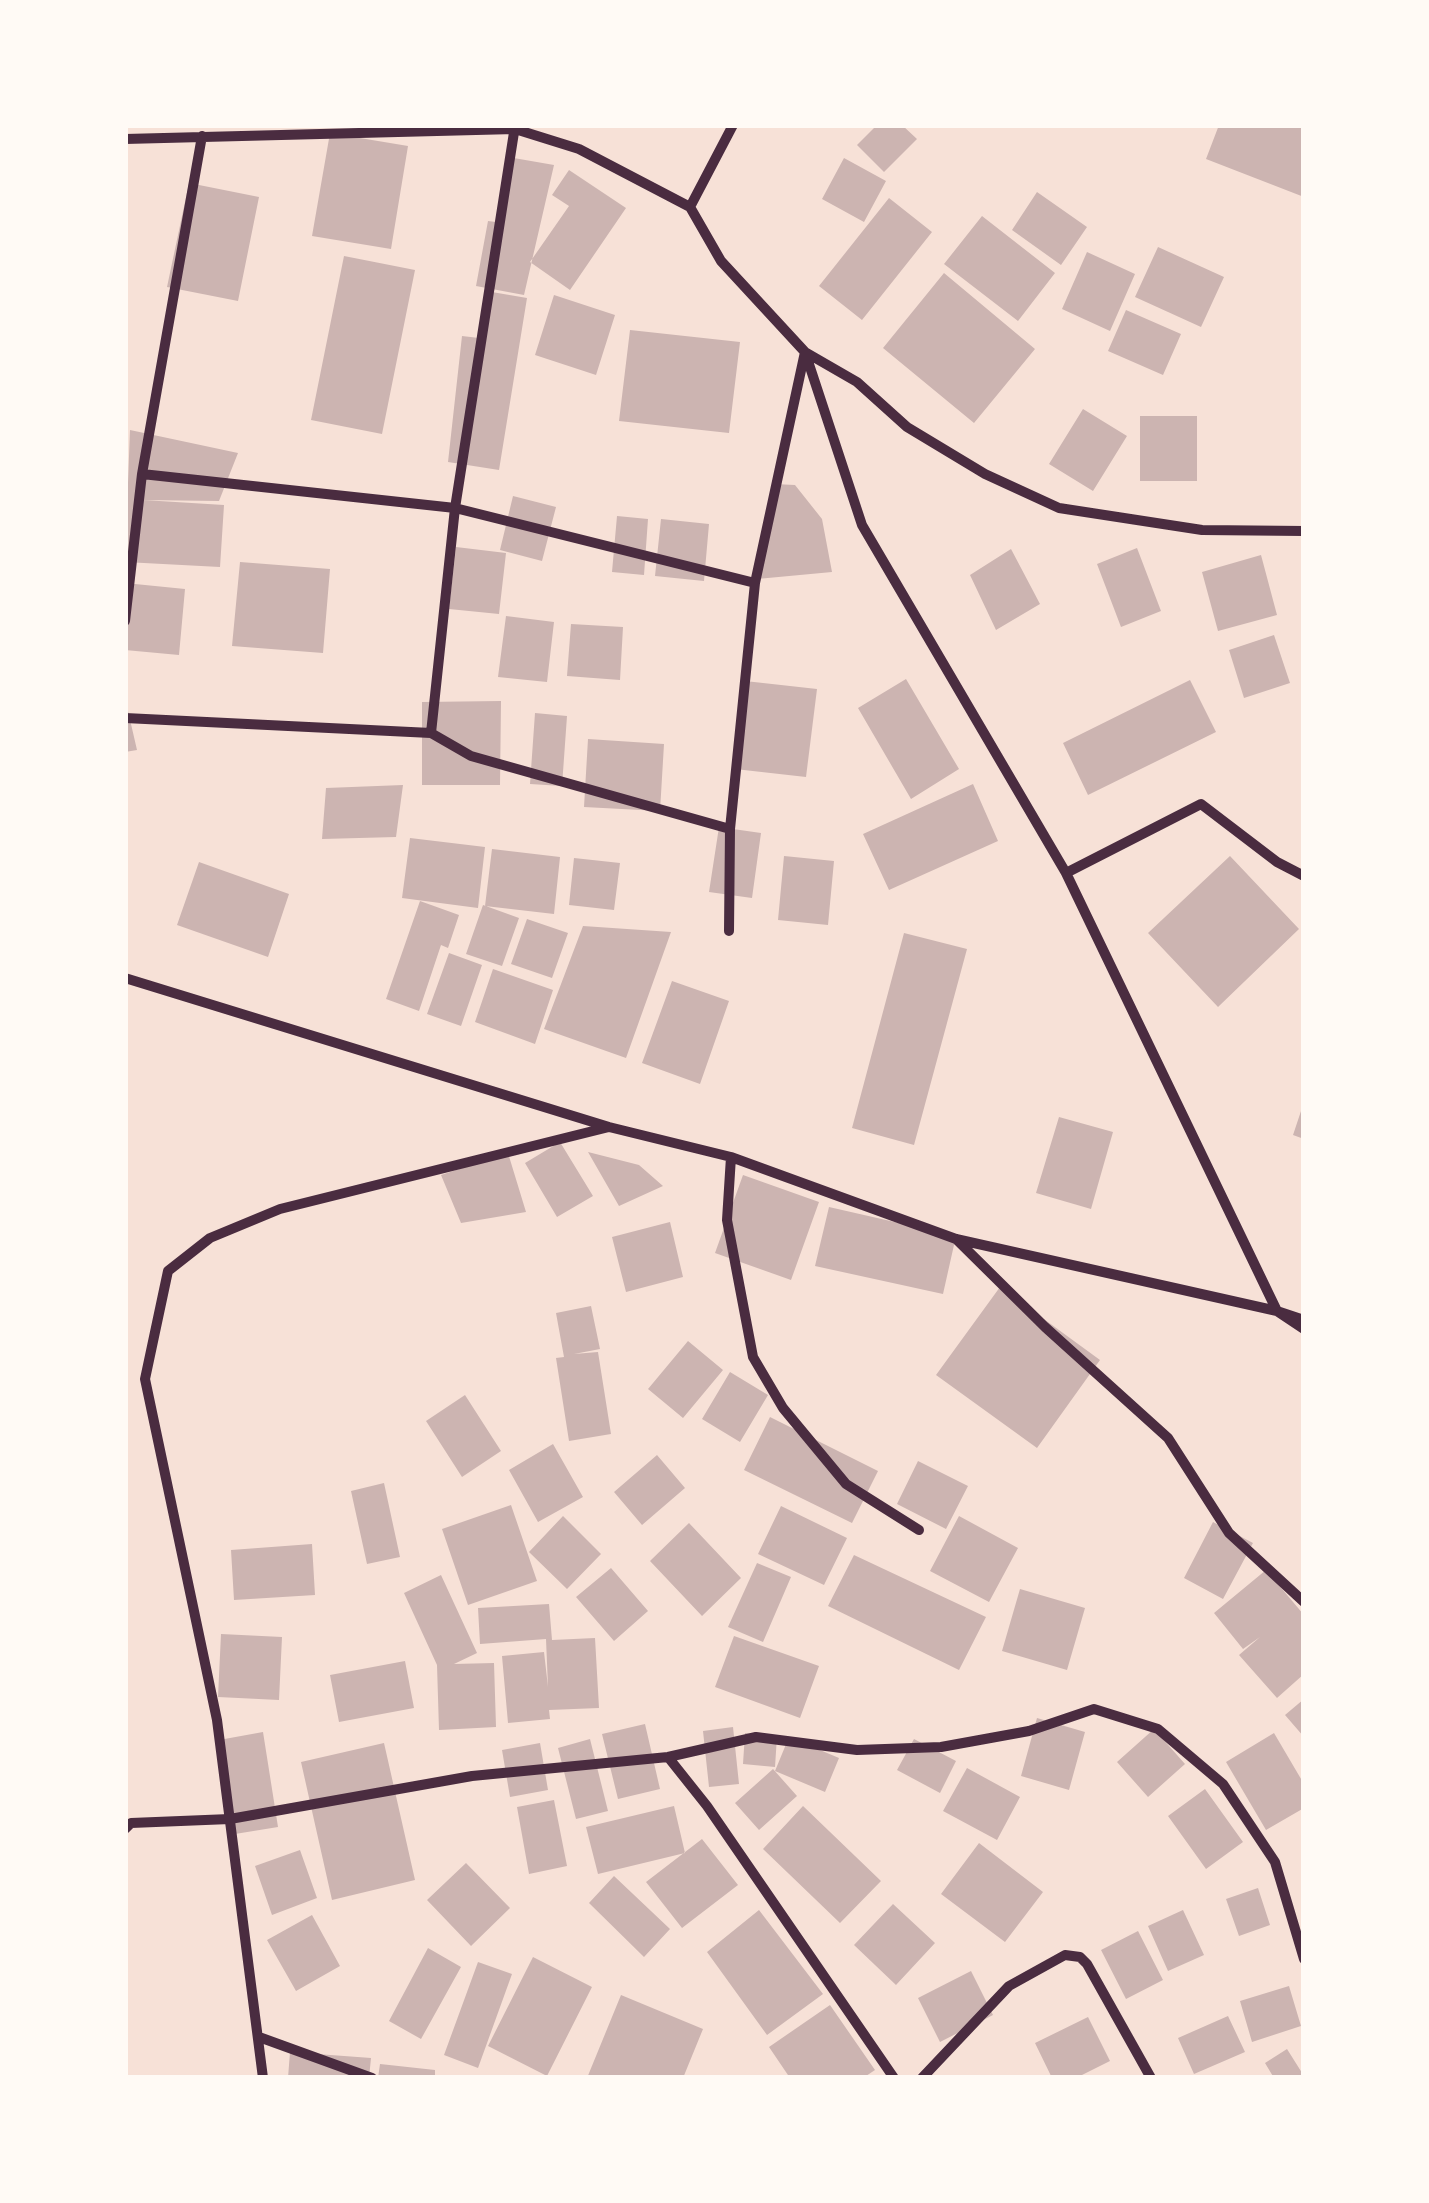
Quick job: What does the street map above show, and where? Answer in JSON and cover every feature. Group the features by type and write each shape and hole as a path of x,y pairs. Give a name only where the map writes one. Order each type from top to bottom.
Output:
{"street":[{"path":"690,207 732,125"},
{"path":"431,733 454,508 515,127"},
{"path":"125,139 515,127 578,149 690,207 722,261 806,352 857,382 907,427 985,474 1059,508 1202,530 1304,531"},
{"path":"125,621 142,474 202,136"},
{"path":"729,931 730,829 755,583 806,352"},
{"path":"806,352 862,525 1066,872 1277,1311 1304,1329"},
{"path":"142,474 454,508 755,583"},
{"path":"125,718 431,733 470,756 730,829"},
{"path":"1066,872 1201,804 1277,862 1304,876"},
{"path":"125,978 609,1128 730,1157 956,1239 1304,1320"},
{"path":"262,2078 217,1720 145,1379 168,1271 210,1238 280,1209 609,1128"},
{"path":"730,1157 727,1220 753,1357 783,1408 846,1484 918,1530"},
{"path":"956,1239 1045,1327 1168,1438 1230,1532 1304,1602"},
{"path":"125,1830 131,1822 230,1818 472,1776 668,1757 756,1738 856,1750 941,1747 1029,1731 1094,1709 1158,1729 1223,1784 1274,1862 1304,1959"},
{"path":"668,1757 707,1806 894,2078"},
{"path":"922,2078 1009,1986 1065,1955 1080,1957 1087,1964 1151,2078"},
{"path":"259,2037 372,2078"}],"building":[{"path":"877,125 902,125 917,139 884,172 857,145"},
{"path":"1219,125 1304,125 1304,197 1206,159"},
{"path":"330,133 408,146 391,249 312,236"},
{"path":"508,157 554,165 524,295 476,286 488,221 496,222"},
{"path":"844,158 886,181 864,222 822,199"},
{"path":"569,170 626,208 570,290 530,262 569,206 552,195"},
{"path":"189,183 259,197 238,301 167,287"},
{"path":"1037,192 1087,227 1061,265 1012,230"},
{"path":"889,198 932,232 862,320 819,286"},
{"path":"982,216 1055,273 1018,321 944,264"},
{"path":"1158,247 1224,277 1201,327 1135,297"},
{"path":"1087,252 1135,274 1110,331 1062,309"},
{"path":"344,256 415,270 382,434 311,420"},
{"path":"944,273 1035,349 974,423 883,348"},
{"path":"486,291 527,298 499,470 448,462 462,336 479,338"},
{"path":"554,295 615,315 596,375 535,355"},
{"path":"1126,310 1181,334 1163,375 1108,351"},
{"path":"630,330 740,342 729,433 619,421"},
{"path":"1083,409 1127,436 1093,491 1049,464"},
{"path":"1140,416 1197,416 1197,481 1140,481"},
{"path":"130,430 238,453 219,501 143,500 224,505 220,567 125,562"},
{"path":"774,484 795,485 822,519 832,572 757,579"},
{"path":"513,496 556,507 542,561 500,550"},
{"path":"617,516 648,519 644,575 612,572"},
{"path":"661,519 709,524 704,581 655,576"},
{"path":"456,547 506,553 499,614 449,609"},
{"path":"1137,548 1161,611 1121,627 1097,564"},
{"path":"1011,549 1040,604 996,630 970,575"},
{"path":"1261,555 1277,615 1218,631 1202,572"},
{"path":"240,562 330,569 323,653 232,646"},
{"path":"125,583 185,589 179,655 125,650"},
{"path":"506,616 554,622 547,682 498,677"},
{"path":"571,624 623,627 620,680 567,676"},
{"path":"1274,635 1290,683 1244,698 1229,650"},
{"path":"906,679 959,769 911,799 858,708"},
{"path":"1190,680 1216,732 1088,795 1063,743"},
{"path":"745,681 817,689 806,777 735,769"},
{"path":"125,698 137,750 125,752"},
{"path":"501,701 500,785 422,785 422,702"},
{"path":"535,713 567,716 562,786 530,784"},
{"path":"588,739 664,744 660,811 584,807"},
{"path":"973,784 998,841 889,890 863,834"},
{"path":"403,785 396,837 322,839 326,788"},
{"path":"719,827 761,833 752,898 709,892"},
{"path":"410,838 485,847 478,908 402,898"},
{"path":"492,849 560,857 554,914 485,906"},
{"path":"784,856 834,861 828,925 778,920"},
{"path":"1230,856 1299,929 1218,1007 1148,933"},
{"path":"574,858 620,863 614,910 569,905"},
{"path":"199,862 289,894 268,957 177,925"},
{"path":"420,901 459,915 448,948 441,945 419,1011 386,999"},
{"path":"483,905 519,918 502,966 466,954"},
{"path":"527,919 568,933 552,978 511,964"},
{"path":"583,926 671,932 626,1058 544,1029"},
{"path":"904,933 967,949 914,1145 852,1128"},
{"path":"449,953 482,965 461,1026 427,1014"},
{"path":"493,969 553,990 535,1044 475,1022"},
{"path":"672,981 729,1001 700,1084 642,1063"},
{"path":"1304,1105 1304,1139 1293,1135"},
{"path":"1059,1117 1113,1132 1091,1209 1036,1193"},
{"path":"560,1142 593,1196 557,1217 525,1163"},
{"path":"588,1152 639,1165 663,1186 619,1206"},
{"path":"508,1153 526,1212 461,1223 441,1175"},
{"path":"743,1175 819,1202 791,1280 715,1253"},
{"path":"829,1207 956,1236 943,1294 815,1266"},
{"path":"670,1222 683,1277 626,1292 612,1237"},
{"path":"1000,1287 1100,1360 1037,1448 936,1375"},
{"path":"591,1306 600,1349 574,1354 598,1352 611,1434 569,1441 556,1358 564,1357 556,1313"},
{"path":"688,1341 723,1370 683,1418 648,1389"},
{"path":"730,1372 768,1395 740,1442 702,1419"},
{"path":"465,1395 501,1451 462,1477 426,1421"},
{"path":"770,1417 878,1471 852,1523 744,1470"},
{"path":"553,1444 583,1497 538,1522 509,1470"},
{"path":"657,1455 685,1488 642,1525 614,1492"},
{"path":"918,1461 968,1486 946,1529 897,1504"},
{"path":"384,1483 400,1557 367,1564 351,1491"},
{"path":"511,1505 537,1581 468,1605 442,1529"},
{"path":"781,1506 847,1538 824,1585 758,1554"},
{"path":"563,1516 601,1554 567,1589 529,1552"},
{"path":"959,1516 1018,1548 989,1602 930,1571"},
{"path":"1213,1522 1253,1543 1223,1599 1184,1578"},
{"path":"689,1523 741,1578 702,1616 650,1561"},
{"path":"312,1544 315,1595 234,1600 231,1550"},
{"path":"854,1555 986,1617 959,1670 828,1606"},
{"path":"757,1563 791,1577 763,1642 728,1627"},
{"path":"611,1568 648,1611 614,1641 576,1597"},
{"path":"1266,1570 1304,1615 1304,1674 1277,1698 1239,1655 1260,1637 1243,1649 1214,1613"},
{"path":"441,1575 477,1653 454,1664 494,1663 496,1727 439,1730 437,1665 404,1593"},
{"path":"1020,1589 1085,1608 1067,1670 1002,1651"},
{"path":"549,1604 552,1640 595,1638 599,1708 549,1710 550,1719 508,1723 502,1656 544,1652 548,1687 546,1639 480,1644 478,1608"},
{"path":"221,1634 282,1637 279,1700 218,1697"},
{"path":"734,1636 819,1666 800,1718 715,1687"},
{"path":"405,1661 414,1708 339,1722 330,1675"},
{"path":"1304,1699 1304,1737 1285,1715"},
{"path":"1037,1718 1085,1732 1069,1790 1021,1776"},
{"path":"645,1724 660,1789 618,1799 602,1734"},
{"path":"733,1727 739,1784 709,1787 703,1731"},
{"path":"1154,1729 1185,1764 1148,1797 1117,1762"},
{"path":"263,1732 278,1827 235,1834 219,1740"},
{"path":"745,1733 777,1736 775,1767 743,1764"},
{"path":"1274,1733 1304,1784 1304,1808 1266,1830 1226,1762"},
{"path":"789,1737 839,1758 825,1792 775,1771"},
{"path":"590,1739 608,1811 576,1819 558,1748"},
{"path":"914,1739 956,1761 940,1793 897,1770"},
{"path":"384,1743 415,1880 332,1900 301,1762"},
{"path":"540,1743 548,1790 510,1797 502,1750"},
{"path":"967,1768 1020,1797 997,1840 943,1811"},
{"path":"773,1769 797,1796 759,1830 735,1803"},
{"path":"1205,1789 1243,1842 1206,1869 1168,1816"},
{"path":"554,1800 567,1866 529,1874 517,1807"},
{"path":"674,1806 685,1853 598,1874 586,1827"},
{"path":"803,1806 881,1881 840,1923 763,1849"},
{"path":"702,1839 738,1885 682,1928 646,1882"},
{"path":"979,1843 1043,1892 1005,1942 941,1894"},
{"path":"300,1850 317,1898 272,1915 255,1866"},
{"path":"466,1863 510,1908 471,1946 427,1900"},
{"path":"614,1876 670,1929 644,1957 589,1903"},
{"path":"1258,1888 1270,1925 1239,1936 1226,1899"},
{"path":"893,1904 935,1943 896,1985 854,1945"},
{"path":"759,1910 823,1994 767,2035 707,1952"},
{"path":"1183,1910 1204,1955 1168,1971 1148,1926"},
{"path":"312,1915 340,1966 296,1991 267,1940"},
{"path":"1138,1931 1163,1980 1126,1999 1101,1950"},
{"path":"428,1948 461,1967 421,2039 389,2021"},
{"path":"533,1957 592,1987 547,2076 488,2046"},
{"path":"478,1962 512,1974 478,2068 444,2055"},
{"path":"971,1971 993,2015 940,2042 918,1998"},
{"path":"1289,1986 1301,2026 1252,2042 1240,2001"},
{"path":"621,1995 703,2029 683,2078 587,2078"},
{"path":"830,2005 875,2070 863,2078 790,2078 769,2047"},
{"path":"1228,2016 1245,2052 1194,2074 1178,2038"},
{"path":"1088,2017 1110,2061 1076,2078 1052,2078 1035,2043"},
{"path":"1287,2049 1304,2078 1274,2078 1265,2063"},
{"path":"290,2052 371,2058 369,2078 288,2078"},
{"path":"380,2064 435,2070 435,2078 378,2078"}]}
